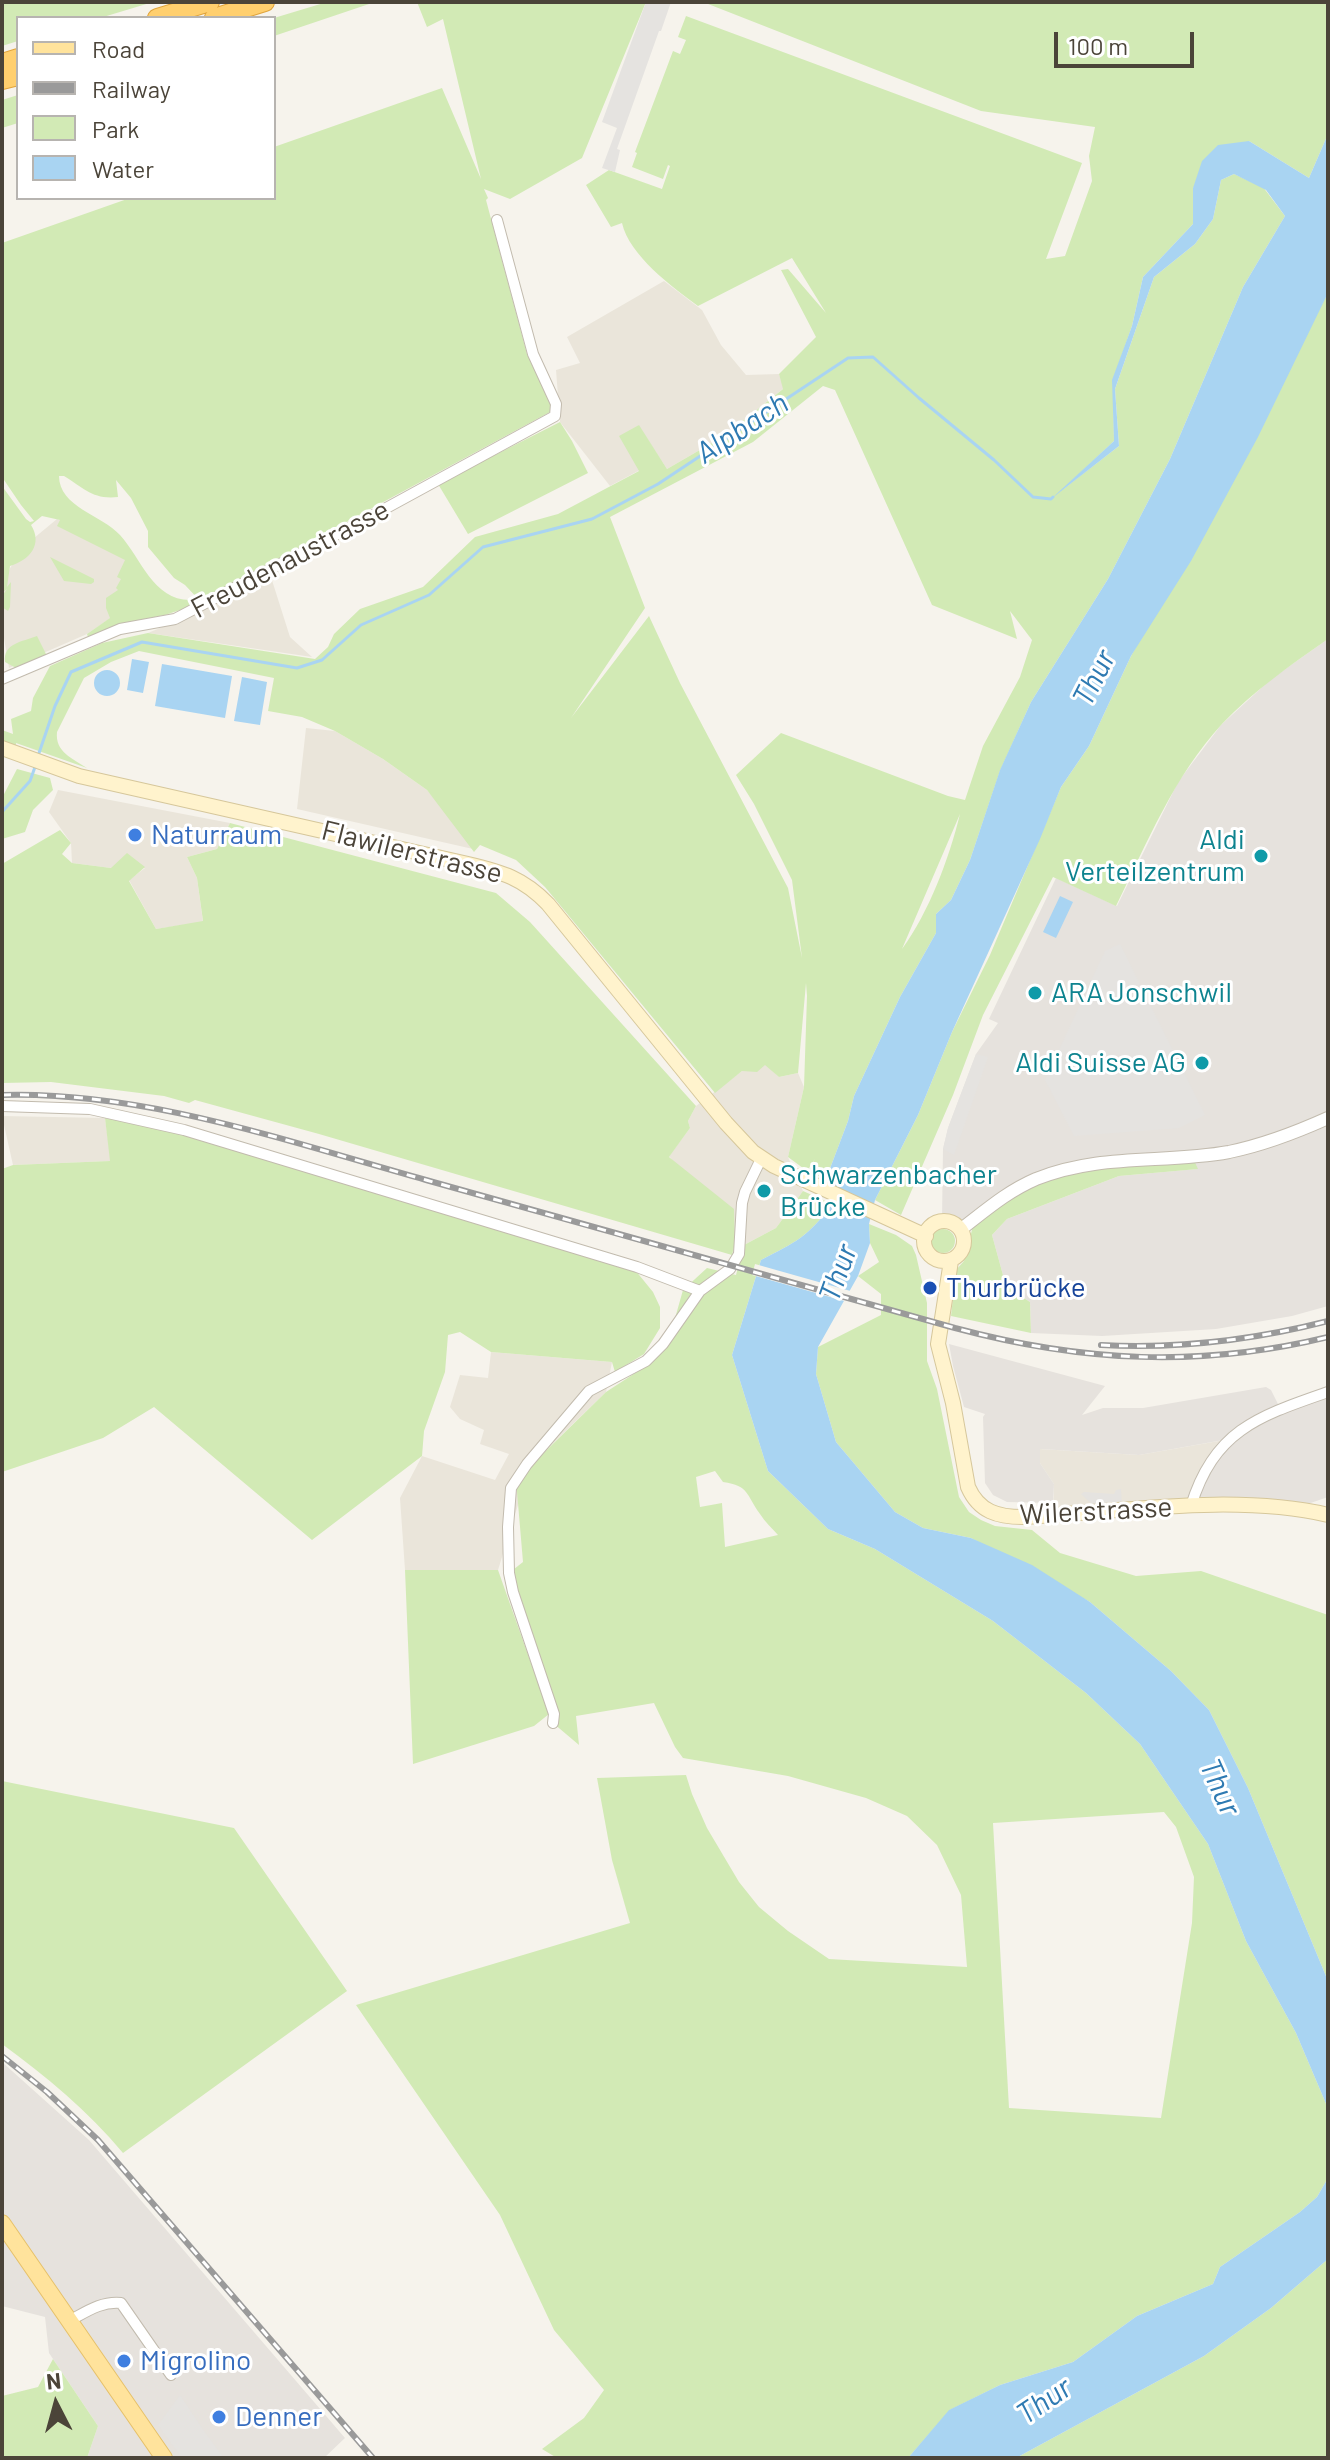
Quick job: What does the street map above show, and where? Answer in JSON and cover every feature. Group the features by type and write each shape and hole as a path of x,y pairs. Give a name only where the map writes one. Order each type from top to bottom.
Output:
{"highway":[{"path":"164,16 210,2"},
{"path":"220,16 265,2"}],"main road":[{"name":"Flawilerstrasse","path":"2,748 79,776 513,876 548,904 726,1123 761,1159 926,1236"},
{"path":"926,1236 932,1225 942,1220 954,1223 960,1230"},
{"name":"Wilerstrasse","path":"944,1261 962,1247 960,1230"},
{"name":"Wilerstrasse","path":"926,1236 928,1252 944,1261"},
{"name":"Wilerstrasse","path":"944,1261 944,1302 938,1344 953,1403 968,1487 979,1505 992,1514 1010,1517 1191,1506 1264,1506 1328,1515"},
{"path":"2,2223 164,2458"}],"street":[{"name":"Freudenaustrasse","path":"2,679 120,629 175,619 555,416 556,404 533,354 497,220"},
{"path":"2,1106 90,1109 184,1130 637,1267 700,1291"},
{"path":"960,1230 1000,1197 1038,1178 1098,1162 1229,1152 1268,1142 1328,1118"},
{"path":"553,1723 554,1714 509,1573 511,1488 527,1464 589,1391 646,1361 663,1344 700,1291 730,1269 739,1254 745,1192 761,1159"},
{"path":"1191,1506 1206,1468 1219,1449 1238,1432 1269,1413 1328,1392"},
{"path":"69,2321 100,2305 121,2303 171,2375"}],"shaded area":[{"path":"646,2 671,2 617,149 620,150 615,172 602,168 617,128 602,122"},
{"path":"664,281 702,310 721,345 746,375 779,374 784,388 724,436 667,469 638,425 640,470 610,486 560,422 556,370 580,363 567,337"},
{"path":"57,519 129,547 124,609 87,634 9,668 2,638 2,582 22,548"},
{"path":"270,574 290,637 312,657 148,633 215,605"},
{"path":"1328,639 1328,1306 1292,1316 1216,1329 1102,1336 1031,1333 1030,1302 1006,1286 992,1235 1007,1219 1119,1176 1197,1169 1133,1159 957,1226 942,1220 943,1149 976,1054 998,1023 989,1019 1056,878 1117,906 1178,782 1221,725 1271,679"},
{"path":"306,728 335,731 427,790 475,843 473,849 297,809"},
{"path":"58,790 230,823 217,849 187,857 197,878 203,922 156,929 129,880 145,868 72,863 71,843 49,812"},
{"path":"1120,944 1205,1115 1179,1128 1074,1136 1045,1080 1105,951"},
{"path":"976,1054 988,1057 954,1155 943,1149"},
{"path":"766,1064 779,1077 798,1073 804,1087 788,1157 803,1191 776,1228 744,1245 741,1256 732,1255 735,1243 669,1156 690,1128 688,1121 696,1106 742,1071"},
{"path":"2,1116 105,1118 111,1161 13,1165"},
{"path":"949,1344 1105,1386 1082,1415 1103,1408 1143,1408 1266,1387 1271,1390 1280,1408 1328,1392 1328,1497 1293,1509 1191,1506 1229,1439 1139,1455 1040,1449 1040,1463 1054,1484 1053,1503 1007,1502 993,1495 985,1483 985,1414 964,1407"},
{"path":"491,1352 612,1362 606,1392 518,1477 518,1505 498,1570 405,1570 400,1498 422,1456 495,1480 509,1454 480,1444 484,1430 460,1419 450,1407 460,1375 488,1378"},
{"path":"1230,1439 1191,1506 1053,1515 1054,1484 1040,1463 1040,1449 1139,1455"},
{"path":"1121,1489 1122,1505 1095,1507 1081,1494 1114,1494"},
{"path":"2,2062 89,2140 345,2438 324,2458 87,2458 98,2426 49,2353 45,2317 2,2306"},
{"path":"180,2395 224,2458 182,2458 158,2425"}],"green space":[{"path":"2,2 153,2 107,16 16,16 16,42 2,46"},
{"path":"327,2 375,2 276,35 276,17"},
{"path":"417,2 646,2 582,158 510,199 484,189 527,354 550,403 550,412 201,602 174,578 148,547 148,531 131,498 116,480 118,497 109,497 95,495 59,476 66,495 120,535 157,585 177,598 190,600 192,606 129,622 88,637 87,634 110,618 106,598 118,590 116,588 121,579 117,577 125,560 57,526 60,520 42,516 31,525 36,539 29,555 10,566 7,587 11,582 10,607 8,611 2,607 2,596 7,589 2,593 2,486 26,519 34,521 2,477 2,243 124,200 276,200 276,146 442,88 481,179 443,19 427,27"},
{"path":"703,2 1328,2 1328,134 1309,178 1249,141 1193,188 1193,224 1143,277 1132,326 1113,380 1114,441 1062,490 1119,446 1115,389 1154,277 1195,244 1213,219 1221,180 1234,174 1263,187 1285,216 1243,287 1170,459 1108,579 1031,702 1000,771 970,860 951,900 936,914 936,933 900,997 854,1096 826,1179 808,1172 815,1159 807,1171 788,1157 804,1087 806,983 798,1073 779,1077 765,1065 757,1072 742,1071 715,1093 545,887 516,860 480,845 474,852 427,790 383,759 335,731 302,717 268,711 274,678 139,651 111,662 84,678 57,732 62,750 87,768 2,741 2,730 13,734 11,719 31,711 33,698 50,666 102,643 148,633 315,659 328,647 334,634 360,609 423,587 475,537 558,514 639,471 619,436 639,425 667,469 724,436 783,389 779,374 816,337 781,270 788,269 826,313 792,258 698,306 642,258 626,235 622,223 611,227 586,185 609,170 662,189 670,166 663,179 632,167 673,51 680,54 686,40 678,37 686,16 1082,163 1046,259 1065,256 1092,181 1089,156 1095,127 981,111","holes":["823,386 835,390 932,605 1017,639 1010,611 1032,640 1020,677 983,746 965,800 781,733 736,775 792,880 802,958 788,888 680,683 649,616 571,718 645,608 610,517 753,442","960,814 937,884 921,919 902,949"]},
{"path":"16,96 16,124 2,128 2,100"},
{"path":"1328,293 1328,639 1246,700 1205,744 1163,811 1116,906 1053,877 983,1015 953,1095 901,1215 875,1200 918,1115 1061,787 1089,746 1131,656"},
{"path":"560,422 588,473 468,534 438,484"},
{"path":"50,557 94,579 94,582 64,581"},
{"path":"37,636 47,656 16,668 5,662 10,647"},
{"path":"17,769 50,778 53,790 33,810 25,832 2,839 2,798"},
{"path":"230,823 496,893 530,922 696,1106 688,1121 690,1128 669,1157 734,1209 735,1243 732,1255 195,1100 189,1103 164,1096 51,1082 2,1083 2,864 60,830 71,843 62,854 72,863 111,868 127,853 145,867 129,881 156,929 203,921 197,878 187,857 217,849"},
{"path":"105,1118 184,1130 631,1265 653,1292 660,1307 660,1328 644,1354 615,1372 612,1362 491,1352 460,1332 448,1335 445,1372 424,1431 422,1456 312,1540 154,1407 103,1438 2,1472 2,1169 13,1165 110,1161"},
{"path":"1192,1156 1198,1169 1119,1176 1007,1219 992,1235 1006,1286 1030,1302 1031,1333 951,1316 956,1270 964,1261 975,1218 1000,1197 1069,1169"},
{"path":"803,1191 832,1204 801,1238 761,1260 732,1355 768,1471 828,1529 875,1549 993,1621 1086,1693 1140,1744 1208,1844 1246,1941 1296,2033 1327,2106 1328,2178 1317,2197 1300,2212 1220,2267 1213,2284 1137,2316 1073,2362 1000,2385 950,2410 908,2458 557,2458 542,2449 584,2418 604,2390 554,2330 500,2215 356,2005 630,1923 612,1860 597,1778 686,1775 707,1828 739,1882 759,1907 829,1959 967,1967 961,1895 937,1845 907,1816 866,1798 788,1776 683,1758 654,1703 576,1716 579,1745 553,1723 509,1573 523,1562 516,1480 606,1392 646,1366 670,1336 683,1290 707,1268 736,1275 744,1245 776,1228","holes":["715,1471 723,1482 746,1492 778,1535 725,1547 722,1503 700,1507 696,1477","1164,1812 1176,1827 1194,1877 1192,1923 1161,2118 1009,2108 993,1823"]},
{"path":"869,1224 896,1235 912,1246 916,1255 927,1303 927,1361 937,1389 959,1497 969,1512 995,1526 1032,1530 1060,1553 1136,1576 1201,1571 1328,1615 1328,1981 1248,1788 1209,1710 1171,1671 1090,1602 971,1538 923,1528 895,1512 836,1442 816,1374 818,1347 881,1315 881,1294 858,1276 879,1262 870,1243"},
{"path":"943,1229 952,1232 955,1241 952,1250 943,1253 934,1250 931,1241 934,1232"},
{"path":"405,1570 498,1570 549,1714 534,1726 413,1764"},
{"path":"2,1781 234,1828 347,1991 123,2153 66,2095 2,2044"},
{"path":"1328,2259 1328,2458 1016,2458 1204,2356 1271,2308"},
{"path":"53,2359 98,2426 87,2458 2,2458 2,2396 38,2387"}],"water":[{"name":"Thur","path":"1328,134 1328,293 1258,437 1191,561 1131,656 1089,746 1061,787 918,1115 875,1200 869,1224 870,1243 858,1276 818,1347 816,1374 836,1442 895,1512 923,1528 971,1538 1032,1565 1090,1602 1171,1671 1209,1710 1248,1788 1328,1981 1328,2127 1327,2106 1296,2033 1246,1941 1208,1844 1140,1744 1086,1693 993,1621 875,1549 828,1529 768,1471 732,1355 761,1260 801,1238 832,1204 826,1179 854,1096 900,997 936,933 936,914 951,900 970,860 1000,770 1031,702 1108,579 1170,459 1243,287 1285,216 1266,190 1234,174 1221,180 1213,219 1195,244 1154,277 1115,389 1119,446 1051,499 1114,441 1112,380 1132,326 1143,277 1193,224 1193,188 1202,161 1218,145 1249,141 1309,178"},
{"path":"132,659 149,662 143,693 127,690"},
{"path":"162,664 232,676 225,718 155,706"},
{"path":"107,670 116,674 120,683 116,692 107,696 98,692 94,683 98,674"},
{"path":"242,677 267,682 260,725 234,721"},
{"path":"1060,896 1073,902 1056,938 1043,932"},
{"name":"Thur","path":"1328,2178 1328,2259 1271,2308 1204,2356 1016,2458 908,2458 949,2410 1000,2385 1073,2362 1137,2316 1213,2284 1220,2267 1300,2212 1317,2197"}],"pier":[{"path":"755,1264 854,1292 848,1302 752,1275"}],"waterway":[{"name":"Alpbach","path":"38,756 55,706 71,672 142,642 297,668 322,660 361,625 429,595 483,547 592,519 658,484 848,358 873,357 1033,497 1053,497"},
{"name":"Alpbach","path":"2,812 30,781 35,767"}],"railway":[{"path":"2,1095 110,1101 217,1122 955,1328 1049,1348 1095,1354 1187,1357 1280,1347 1328,1337"},
{"path":"1101,1345 1159,1346 1216,1342 1328,1321"},
{"path":"2,2056 47,2092 98,2140 373,2458"}],"place":[{"name":"Naturraum","path":"135,835"},
{"name":"Aldi Verteilzentrum","path":"1261,856"},
{"name":"ARA Jonschwil","path":"1035,993"},
{"name":"Aldi Suisse AG","path":"1202,1063"},
{"name":"Schwarzenbacher Brücke","path":"764,1191"},
{"name":"Thurbrücke","path":"930,1288"},
{"name":"Migrolino","path":"124,2361"},
{"name":"Denner","path":"219,2417"}]}
